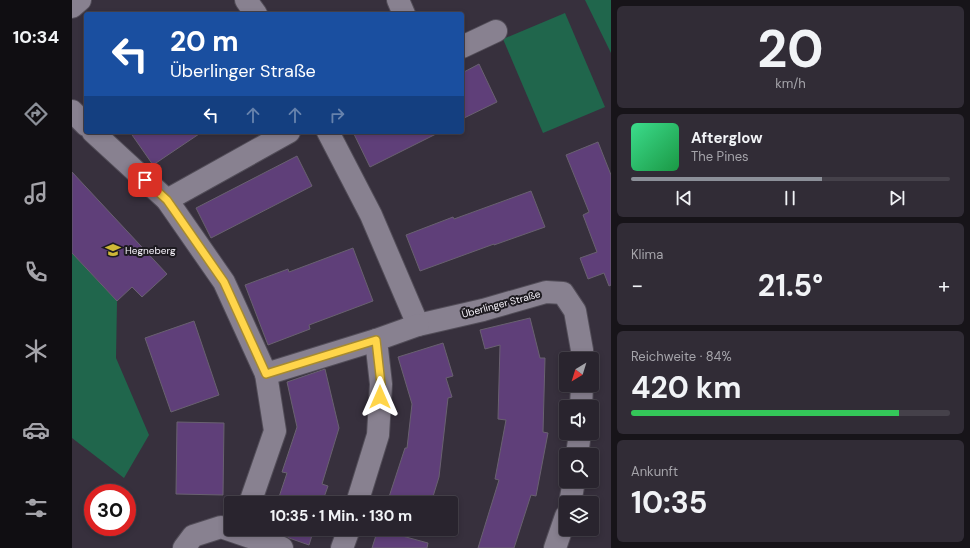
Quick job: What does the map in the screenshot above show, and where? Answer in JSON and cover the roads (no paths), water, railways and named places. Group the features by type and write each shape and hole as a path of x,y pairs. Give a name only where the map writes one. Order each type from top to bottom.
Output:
{"street":[{"path":"72,7 80,0"},
{"path":"246,0 255,12"},
{"path":"398,0 403,12"},
{"path":"464,46 496,31"},
{"path":"72,111 84,123"},
{"path":"95,134 167,200 224,282 266,374 275,431 252,496"},
{"path":"167,200 285,134"},
{"path":"329,134 371,215 418,325"},
{"name":"Überlinger Straße","path":"266,374 376,340 418,325 483,310 546,292 563,293 575,311 582,352"},
{"path":"359,496 378,435 381,384 376,340"},
{"path":"184,548 193,536 221,527 224,528"},
{"path":"253,536 282,548"},
{"path":"342,548 346,536"},
{"path":"555,548 559,536"}],"place":[{"name":"Hegneberg","path":"113,250"}]}
